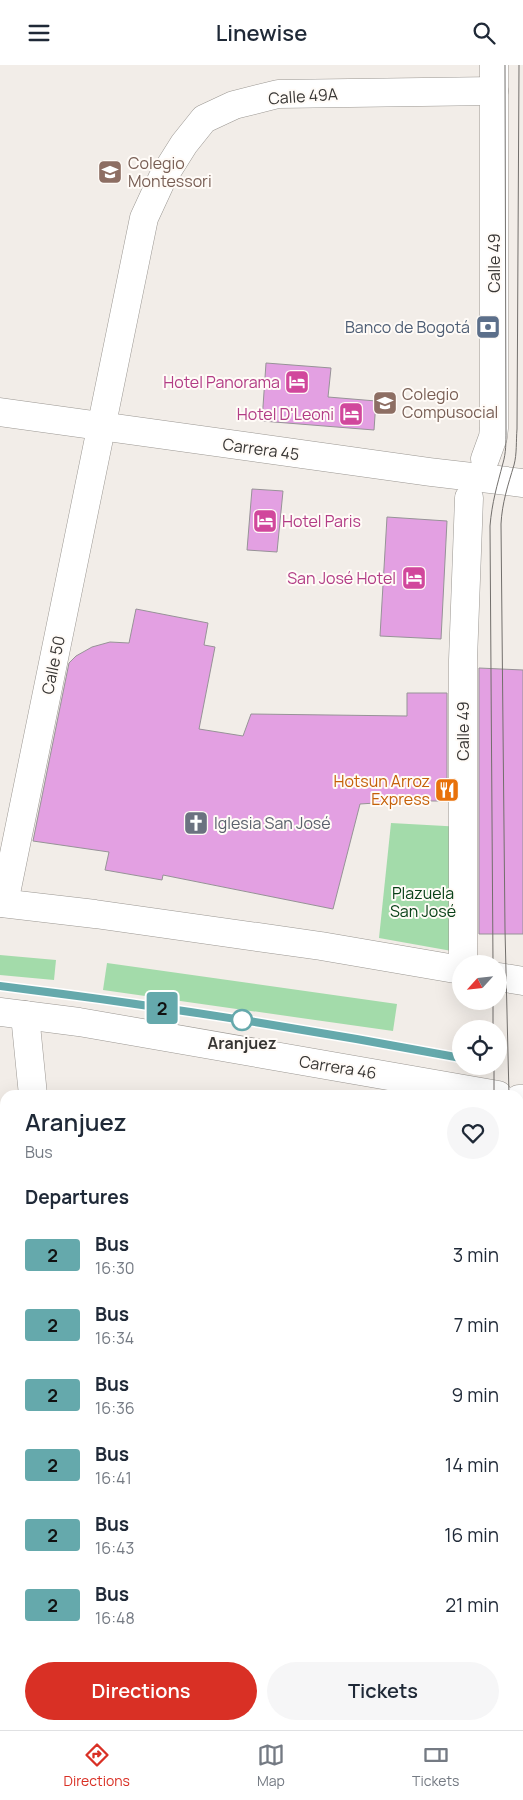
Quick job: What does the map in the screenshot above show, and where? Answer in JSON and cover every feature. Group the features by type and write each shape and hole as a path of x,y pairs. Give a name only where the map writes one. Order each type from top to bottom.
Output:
{"street":[{"name":"Calle 49A","path":"102,426 144,218 162,179 184,144 204,119 234,105 278,94 494,78"},
{"name":"Calle 49","path":"486,459 494,428 494,78"},
{"name":"Carrera 45","path":"0,412 421,471 523,483"},
{"name":"Calle 50","path":"2,903 102,426"},
{"name":"Calle 49","path":"463,955 462,660 469,499"},
{"path":"2,903 95,914 311,945 452,968"},
{"path":"508,978 523,981"},
{"path":"13,1014 32,1090"},
{"name":"Carrera 46","path":"13,1014 79,1022 454,1090"}],"green space":[{"name":"Plazuela San José","path":"391,823 463,827 463,953 379,938"},
{"path":"0,955 56,960 54,980 0,975"},
{"path":"107,963 397,1004 393,1031 103,990"}],"building":[{"name":"Hotel Panorama","path":"266,363 331,368 328,397 376,401 374,430 262,421"},
{"name":"Hotel Paris","path":"252,489 283,491 277,552 247,550"},
{"name":"San José Hotel","path":"387,517 447,521 441,639 380,636"},
{"path":"136,609 208,623 204,645 215,647 199,729 243,736 251,714 407,716 407,693 447,693 447,801 360,804 333,909 163,875 162,880 105,870 109,852 33,841 69,663 76,656 92,647 110,642 129,643"},
{"path":"479,668 523,670 523,934 479,934"}],"tram line":[{"path":"493,955 490,526 493,502 506,443 505,65"},
{"path":"509,1090 505,930 501,524 504,501 515,461 517,429 519,65"},
{"path":"493,1010 493,1020"},
{"path":"494,1075 494,1090"}],"bus line":[{"name":"2","path":"0,986 110,1000 339,1035 452,1056"}],"place":[{"name":"Colegio Montessori","path":"110,172"},
{"name":"Banco de Bogotá","path":"488,327"},
{"name":"Hotel Panorama","path":"297,382"},
{"name":"Colegio Compusocial","path":"385,403"},
{"name":"Hotel D'Leoni","path":"351,414"},
{"name":"Hotel Paris","path":"265,521"},
{"name":"San José Hotel","path":"414,578"},
{"name":"Hotsun Arroz Express","path":"447,790"},
{"name":"Iglesia San José","path":"196,823"},
{"name":"Aranjuez","path":"242,1020"}]}
